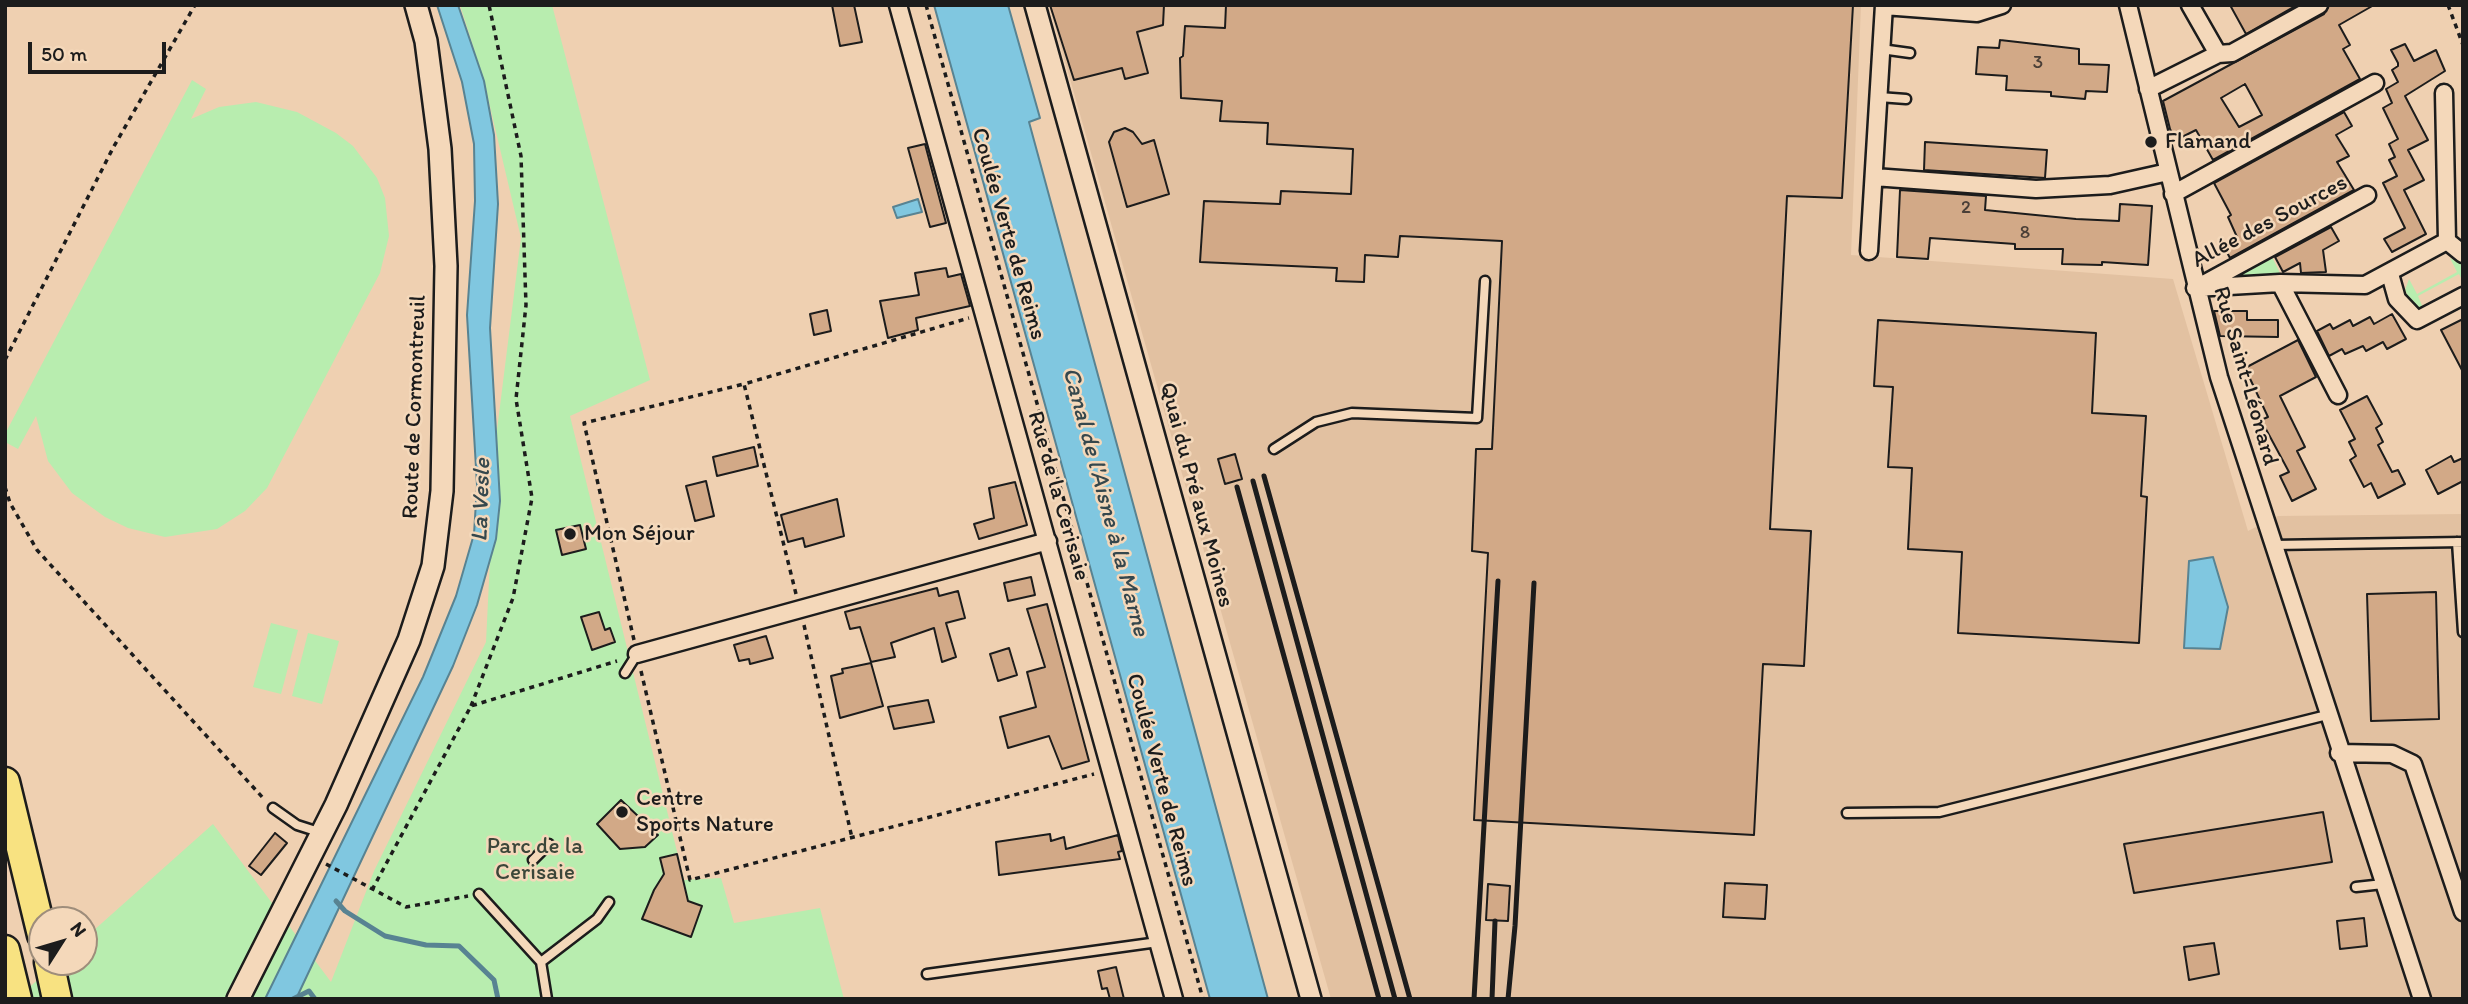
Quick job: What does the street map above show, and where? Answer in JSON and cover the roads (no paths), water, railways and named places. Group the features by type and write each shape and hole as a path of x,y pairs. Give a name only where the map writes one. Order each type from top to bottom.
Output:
{"highway":[{"path":"5,782 35,906"},
{"path":"5,950 17,999"},
{"path":"52,976 57,999"}],"main road":[{"name":"Route de Cormontreuil","path":"238,999 317,842 408,640 433,566 442,491 446,266 440,149 426,41 416,5"}],"street":[{"name":"Rue de la Cerisaie","path":"898,5 1174,999"},
{"name":"Quai du Pré aux Moines","path":"1035,5 1311,999"},
{"path":"1869,251 1884,6 1977,13 2002,5"},
{"name":"Rue Saint-Léonard","path":"2128,5 2195,288 2219,377 2339,753 2422,999"},
{"path":"2190,5 2218,54"},
{"path":"2148,89 2218,54 2232,53 2319,5"},
{"path":"2173,194 2375,83"},
{"path":"2444,93 2447,241 2463,254"},
{"path":"1874,177 2036,189 2110,185 2168,172"},
{"name":"Allée des Sources","path":"2195,288 2367,195"},
{"path":"2195,288 2280,283 2365,285 2390,274 2447,241"},
{"path":"2390,274 2397,299 2417,320 2463,296"},
{"path":"2280,283 2338,395"},
{"path":"637,654 1048,541"},
{"path":"2339,753 2392,754 2413,765 2463,912"}],"lane":[{"path":"1881,49 1910,53"},
{"path":"1879,97 1906,99"},
{"path":"1274,449 1316,422 1352,413 1477,418 1485,281"},
{"path":"2273,545 2460,542 2463,632"},
{"path":"625,673 637,654"},
{"path":"1847,813 1939,812 2327,715"},
{"path":"273,808 317,842"},
{"path":"533,860 549,844"},
{"path":"2356,887 2383,884"},
{"path":"479,894 541,962 547,999"},
{"path":"541,962 597,919 609,902"},
{"path":"927,974 1158,942"}],"water":[{"name":"La Vesle","path":"437,5 458,5 484,81 494,135 498,204 490,328 500,501 496,539 477,605 453,666 296,999 265,999 423,677 456,596 474,534 477,485 467,315 475,201 474,144 462,82"},
{"name":"Canal de l'Aisne à la Marne","path":"934,5 1008,5 1040,118 1029,122 1268,999 1210,999"},
{"path":"918,199 922,212 897,218 893,207"},
{"path":"2213,557 2228,607 2220,649 2184,648 2189,561"}],"waterway":[{"path":"336,901 345,911 385,936 426,945 459,946 494,980 498,999"},
{"path":"293,999 309,991 315,999"}],"railway":[{"path":"1264,476 1410,999"},
{"path":"1253,481 1395,999"},
{"path":"1237,487 1379,999"},
{"path":"1474,999 1498,581"},
{"path":"1508,999 1515,926 1534,583"},
{"path":"1492,999 1495,921"}],"place":[{"name":"Flamand","path":"2151,142"},
{"name":"Mon Séjour","path":"570,534"},
{"name":"Centre Sports Nature","path":"622,812"}],"park label":[{"name":"Parc de la Cerisaie","path":"535,860"}]}
